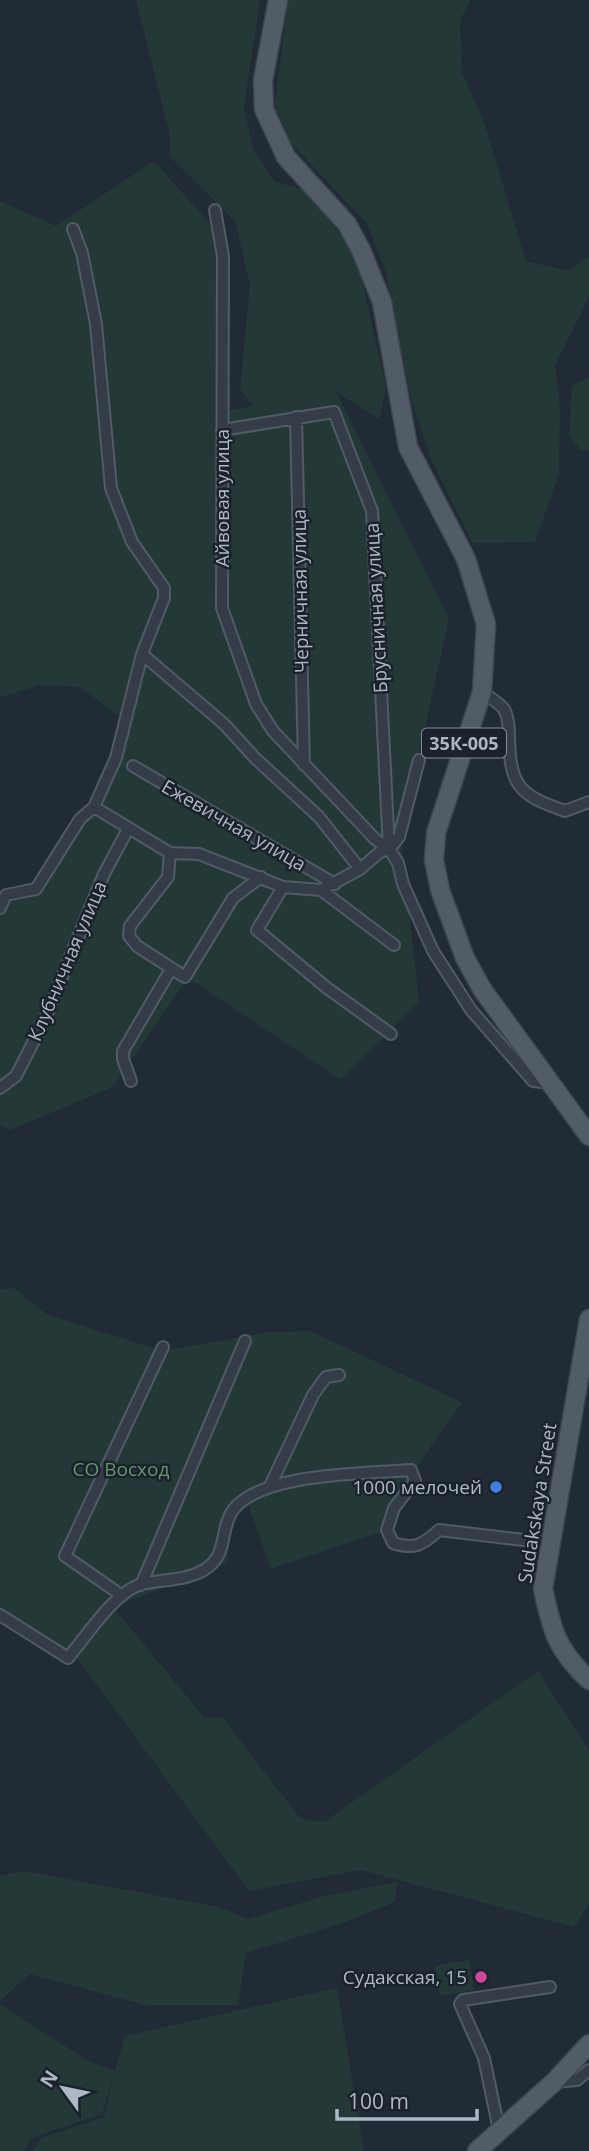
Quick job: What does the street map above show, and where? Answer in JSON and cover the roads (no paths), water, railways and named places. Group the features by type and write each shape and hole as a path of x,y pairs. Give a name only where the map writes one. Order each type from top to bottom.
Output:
{"main road":[{"name":"35К-005","path":"278,0 263,80 264,109 286,157 347,224 382,302 408,447 466,559 479,593 486,624 482,692 436,833 434,860 440,890 465,958 501,1016 553,1083 589,1136"},
{"name":"Sudakskaya Street","path":"589,1319 543,1589 552,1634 574,1666 589,1680"},
{"path":"484,2149 499,2130 554,2082 589,2044"}],"street":[{"name":"Айвовая улица","path":"215,210 223,256 222,608 256,705 273,732 389,849"},
{"path":"0,908 6,895 36,889 80,819 94,807 116,758 142,654 164,598 164,588 132,542 111,488 96,324 82,253 73,229"},
{"name":"Брусничная улица","path":"296,417 334,412 372,511 389,849"},
{"path":"222,430 296,417"},
{"name":"Черничная улица","path":"296,417 304,765"},
{"path":"142,654 224,724 255,758 319,817 360,869"},
{"path":"482,692 505,711 509,730 510,768 521,789 544,804 565,811 589,802"},
{"path":"94,807 170,853 199,855 283,887 321,890 360,869 380,852 389,849 399,837 419,761"},
{"name":"Ежевичная улица","path":"133,766 335,884"},
{"name":"Клубничная улица","path":"0,1088 16,1076 44,1021 104,874 128,829"},
{"path":"389,849 398,863 403,884 433,951 471,1010 533,1081 553,1083"},
{"path":"170,853 168,877 130,926 129,936 137,946 185,977 233,898 261,877"},
{"path":"283,887 257,930 391,1034"},
{"path":"321,890 394,945"},
{"path":"131,1082 123,1051 171,968"},
{"path":"141,1585 245,1340"},
{"path":"121,1595 65,1556 163,1347"},
{"path":"270,1486 313,1395 326,1377 339,1375"},
{"path":"0,1615 68,1658 121,1595 141,1585 176,1580 202,1572 217,1561 232,1511 270,1486 301,1479 411,1470 415,1481 394,1507 387,1530 393,1543 407,1548 423,1545 439,1530 549,1543"},
{"path":"499,2130 484,2058 460,2004 463,2000 550,1987"},
{"path":"554,2082 577,2080 589,2070"}],"place":[{"name":"1000 мелочей","path":"496,1487"},
{"name":"Судакская, 15","path":"481,1977"}],"park label":[{"name":"СО Восход","path":"121,1469"}]}
